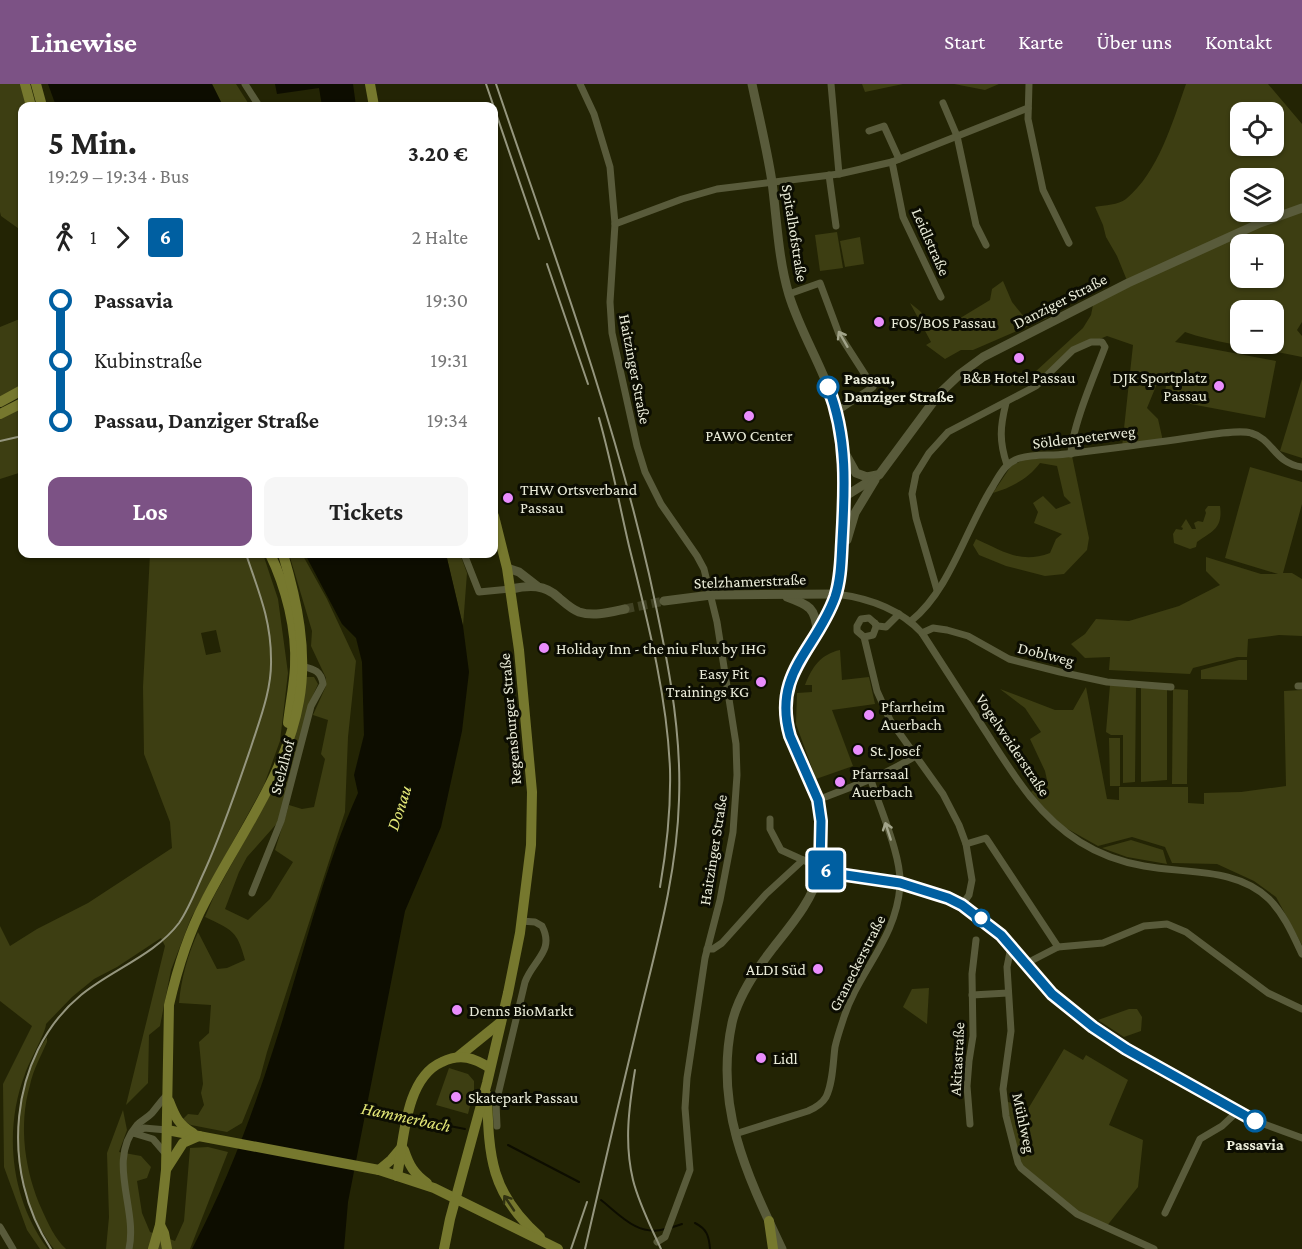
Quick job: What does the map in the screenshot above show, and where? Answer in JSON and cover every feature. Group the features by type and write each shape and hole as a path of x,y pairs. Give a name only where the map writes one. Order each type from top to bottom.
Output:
{"main road":[{"path":"25,84 30,102"},
{"path":"36,84 41,102"},
{"path":"370,84 373,102"},
{"path":"0,402 18,392"},
{"path":"0,414 18,405"},
{"name":"Regensburger Straße","path":"444,1249 487,1083 515,960 531,845 532,792 519,650 511,589 498,532"},
{"path":"153,1249 160,1225 166,1170 169,1005 175,978 204,904 271,784 284,753 299,702 298,614 279,558"},
{"path":"459,1056 501,1022"},
{"path":"397,1176 410,1105 419,1080 429,1069 447,1059 459,1056 477,1059 490,1068"},
{"path":"487,1083 488,1144 499,1184 514,1210 550,1248"},
{"path":"167,1095 175,1117 182,1126 199,1136"},
{"path":"166,1130 380,1170 434,1188 550,1248"},
{"path":"166,1170 183,1143 199,1136"},
{"path":"380,1170 403,1145"},
{"path":"403,1145 408,1164 417,1176 434,1188"},
{"path":"769,1221 773,1249"},
{"path":"160,1225 167,1249"}],"street":[{"path":"245,84 256,102"},
{"name":"Haitzinger Straße","path":"580,84 594,114 610,167 615,224 610,302 612,333 637,446 645,472 658,497 697,556 711,595 735,728 737,775 733,832 707,949 687,1078 685,1108 690,1170 665,1237 657,1242"},
{"name":"Spitalhofstraße","path":"752,84 771,182 778,243 789,294 836,412 842,438 844,497 840,572 836,594 828,616 793,671 785,706 790,736 818,800 821,821 820,868 813,889 803,907 754,974 738,1006 733,1022 726,1078 730,1117 743,1161 782,1249"},
{"path":"831,84 839,174"},
{"path":"1029,84 1028,119 1043,190 1069,243"},
{"path":"942,103 957,136 976,225 986,245"},
{"path":"615,224 682,199 717,189 839,174 895,160 1028,108"},
{"name":"Leidlstraße","path":"869,131 884,126 895,160 903,217 941,297"},
{"path":"829,175 836,226"},
{"name":"Danziger Straße","path":"844,497 879,475 939,394 983,357 1128,283 1260,223 1302,208"},
{"path":"789,294 819,283 839,334 873,387 836,412"},
{"path":"937,590 916,518 912,494 916,474 929,453 948,432 1035,386 1073,350 1091,342 1102,342 1105,347 1081,413 1071,446 1071,454"},
{"path":"911,621 922,612 937,590 980,507 1006,465 1000,426 1006,403"},
{"name":"Söldenpeterweg","path":"1006,465 1020,458 1249,432 1263,438 1277,456 1292,466 1302,467"},
{"path":"842,438 849,462 856,473 867,477 879,475"},
{"path":"840,572 849,529 855,513 879,475"},
{"path":"466,558 479,592 537,586"},
{"path":"507,568 519,572 537,586 557,595 576,611 586,614 625,609"},
{"name":"Stelzhamerstraße","path":"664,601 711,595 836,594"},
{"name":"Vogelweiderstraße","path":"836,594 872,602 911,621 922,633 1024,790 1053,822 1081,842 1113,858 1144,866 1223,875 1248,885 1263,894 1276,907 1302,954"},
{"path":"781,595 809,606 816,618 817,635"},
{"path":"899,614 886,627 878,626 869,618 861,620 858,622 857,631 864,637 882,705 903,742 917,755 944,794 959,825 966,844 972,880 969,895 962,905"},
{"path":"864,637 873,635 875,623"},
{"name":"Doblweg","path":"922,633 933,628 947,630 968,636 1009,659 1060,672 1107,682 1171,687"},
{"name":"Stelzlhof","path":"252,893 278,831 311,706 322,684 320,673 299,666"},
{"path":"825,797 871,780 917,755"},
{"name":"Graneckerstraße","path":"735,1134 808,1111 818,1106 826,1096 843,1018 859,982 888,934 897,912 900,883 896,855 871,780"},
{"path":"770,819 770,829 781,850 820,868 832,873 900,883 948,898 962,905 991,926 1052,994 1103,1034 1256,1121 1302,1138"},
{"path":"966,844 986,838 1058,947"},
{"path":"707,949 713,949 722,943 766,894 803,860"},
{"path":"497,1126 496,1103 525,982 531,966 545,950 547,942 542,926 536,922 521,921"},
{"path":"1025,964 1058,947 1102,943 1144,926 1167,924 1186,932 1268,993 1302,1009"},
{"name":"Akitastraße","path":"970,1124 967,1086 973,1036 972,995 976,940"},
{"name":"Mühlweg","path":"1011,947 1007,967 1011,1031 1003,1089 1006,1116 1018,1163 1021,1168 1077,1214 1133,1245 1154,1249"},
{"path":"972,995 1008,993"},
{"path":"129,1249 130,1217 123,1174 125,1145 136,1127 167,1095"},
{"path":"1165,1213 1200,1139 1222,1126 1239,1110"},
{"path":"133,1134 144,1128 166,1130"},
{"path":"133,1134 153,1138 166,1155"},
{"path":"0,1227 13,1249"}],"shaded area":[{"path":"0,84 21,84 26,102 18,102 18,228 1,216"},
{"path":"212,84 236,84 247,102 221,102"},
{"path":"862,84 903,84 865,92"},
{"path":"954,84 999,84 985,90"},
{"path":"1186,84 1268,84 1283,102 1230,102 1230,156 1284,156 1284,103 1302,124 1302,322 1297,330 1302,336 1302,357 1284,354 1284,300 1230,300 1230,343 1185,332 1175,342 1276,361 1265,418 1164,399 1168,372 1161,374 1147,408 1158,419 1163,441 1122,447 1133,345 1107,336 1073,350 1036,386 1023,383 1083,328 1091,315 1094,300 1128,283 1106,237 1095,207 1123,201 1137,188 1156,161"},
{"path":"837,232 843,268 820,271 815,235"},
{"path":"860,237 864,264 845,267 840,241"},
{"path":"1003,281 1012,302 1025,318 1039,310 1047,318 973,350 961,350 945,359 926,345 931,342 910,303 920,311 936,331 956,326 957,320 990,300 992,289"},
{"path":"18,320 18,388 0,398 0,327"},
{"path":"1302,379 1302,458 1280,451"},
{"path":"18,408 18,473 0,479 0,417"},
{"path":"1072,456 1089,538 1087,550 1064,574 1045,576 1006,566 979,555 973,545 976,539 1003,552 1021,557 1050,553 1056,539 1062,534 1034,523 1038,512 1033,503 1043,496 1056,509 1071,503 1064,496 1057,466 1040,463 1019,482 993,493 1011,466 1023,460"},
{"path":"1250,467 1302,482 1302,504 1283,573 1292,573 1302,579 1302,636 1279,635 1248,639 1247,657 1237,657 1193,668 1190,674 1109,670 1110,657 1085,658 1071,644 1085,634 1096,619 1129,621 1179,606 1220,585 1206,571 1206,557 1261,574 1278,574 1225,558"},
{"path":"1208,506 1220,506 1220,519 1216,528 1197,542 1196,547 1190,549 1174,543 1173,534 1176,529 1182,530 1181,527 1186,519 1192,529 1196,529 1194,523 1203,522"},
{"path":"150,558 264,558 278,599 288,673 280,741 264,785 191,918 171,970 160,1026 149,1035 148,1083 126,1105 165,946 161,938 94,979 72,997 46,1024 18,1096 13,1142 14,1164 26,1209 35,1230 48,1249 40,1249 27,1230 4,1167 3,1084 32,1026 0,1001 0,926 10,946 37,929 88,903 172,848 170,822 144,754 143,687","holes":["216,630 221,652 206,655 201,633"]},
{"path":"290,558 304,558 327,599 356,661 348,737 345,812 260,1078 242,1123 227,1132 191,1125 182,1120 188,1114 198,1115 204,1105 201,1093 203,1084 199,1042 209,1033 211,1005 179,1003 181,985 198,932 217,969 227,968 245,960 239,942 232,932 205,917 214,896 283,771 292,743 306,677 314,677 318,684 310,702 279,821 247,857 225,909 248,920 270,899 293,862 275,850 289,805 302,809 314,807 325,759 321,754 328,720 313,715 326,686 326,678 311,646 312,631"},
{"path":"447,558 461,558 467,573 463,626"},
{"path":"840,650 842,680 869,677 875,704 832,710 853,766 816,779 796,724 797,693 812,692 812,685 805,685 814,667 822,658"},
{"path":"1247,660 1247,680 1201,679 1201,670"},
{"path":"1110,685 1136,686 1135,782 1123,783 1123,735 1111,735 1106,732"},
{"path":"1086,687 1107,799 1119,800 1119,787 1188,787 1188,803 1204,804 1204,793 1241,792 1286,786 1284,691 1302,690 1302,945 1276,897 1254,881 1217,864 1172,863 1165,847 1132,837 1098,846 1057,823 1031,792 1047,780 1030,739 1041,732 1025,708 1000,689 1055,710 1073,710"},
{"path":"1141,687 1167,688 1167,780 1141,782"},
{"path":"1173,689 1188,690 1187,784 1172,784"},
{"path":"1109,738 1120,738 1120,786 1110,786"},
{"path":"1131,840 1163,850 1167,864 1127,857 1102,848"},
{"path":"929,988 927,1024 903,1007 912,989"},
{"path":"1129,1009 1137,1009 1142,1017 1141,1031 1124,1037 1098,1020"},
{"path":"47,1037 26,1101 25,1149 31,1180 42,1210 55,1236 66,1249 54,1249 39,1225 20,1172 19,1116 24,1089 33,1062"},
{"path":"1064,1049 1083,1060 1086,1055 1128,1080 1109,1125 1143,1140 1138,1187 1106,1227 1078,1215 1021,1168 1003,1100 1028,1109"},
{"name":"Skatepark Passau","path":"449,1068 468,1074 474,1081 468,1114 436,1105"},
{"path":"123,1110 127,1130 119,1152 141,1156 151,1167 147,1178 137,1181 142,1213 150,1232 175,1241 184,1221 190,1148 208,1147 228,1152 190,1249 106,1249 109,1217 107,1153"}],"water":[{"path":"48,84 212,84 221,102 55,102"},
{"path":"275,84 353,84 355,102 321,102 319,88 277,94"},
{"name":"Donau","path":"307,558 447,558 463,626 469,672 462,731 441,827 405,911 348,1202 344,1249 192,1249 227,1175 266,1073 333,855 358,793 354,775 364,735 362,662 356,638 342,624"}],"waterway":[{"name":"Hammerbach","path":"362,1109 404,1117"},
{"name":"Hammerbach","path":"409,1118 465,1129"},
{"name":"Hammerbach","path":"508,1145 579,1182"},
{"name":"Hammerbach","path":"601,1200 622,1218 638,1227 655,1231 665,1229"},
{"name":"Hammerbach","path":"695,1223 707,1233 710,1249"},
{"name":"Hammerbach","path":"670,1228 682,1224"}],"tunnel":[{"path":"625,609 664,601"}],"railway":[{"path":"486,84 492,102"},
{"path":"496,84 579,327 617,450 661,630 678,743 679,800 670,881 585,1249"},
{"path":"498,119 539,239"},
{"path":"547,264 588,384"},
{"path":"599,418 649,629 665,713 670,799 667,843 660,887"},
{"path":"0,441 18,437"},
{"path":"51,1249 35,1219 24,1186 19,1151 19,1116 26,1082 38,1050 56,1020 81,995 158,944 179,923 212,855 251,747 270,681 269,631 247,558"},
{"path":"635,1070 628,1125 630,1166 638,1198 661,1249"},
{"path":"571,1249 587,1202"}],"bus line":[{"name":"6","path":"828,387 842,438 844,464 844,518 840,572 836,594 828,616 793,671 785,699 790,736 818,800 821,821 820,868 832,873 900,883 948,898 962,905 1001,935 1052,994 1083,1020 1126,1049 1239,1110 1255,1121"}],"place":[{"name":"FOS/BOS Passau","path":"879,322"},
{"name":"B&B Hotel Passau","path":"1019,358"},
{"name":"DJK Sportplatz Passau","path":"1219,386"},
{"name":"Passau, Danziger Straße","path":"828,387"},
{"name":"PAWO Center","path":"749,416"},
{"name":"THW Ortsverband Passau","path":"508,498"},
{"name":"Holiday Inn - the niu Flux by IHG","path":"544,648"},
{"name":"Easy Fit Trainings KG","path":"761,682"},
{"name":"Pfarrheim Auerbach","path":"869,715"},
{"name":"St. Josef","path":"858,750"},
{"name":"Pfarrsaal Auerbach","path":"840,782"},
{"name":"ALDI Süd","path":"818,969"},
{"name":"Denns BioMarkt","path":"457,1010"},
{"name":"Lidl","path":"761,1058"},
{"name":"Skatepark Passau","path":"456,1097"},
{"name":"Passavia","path":"1255,1121"}]}
